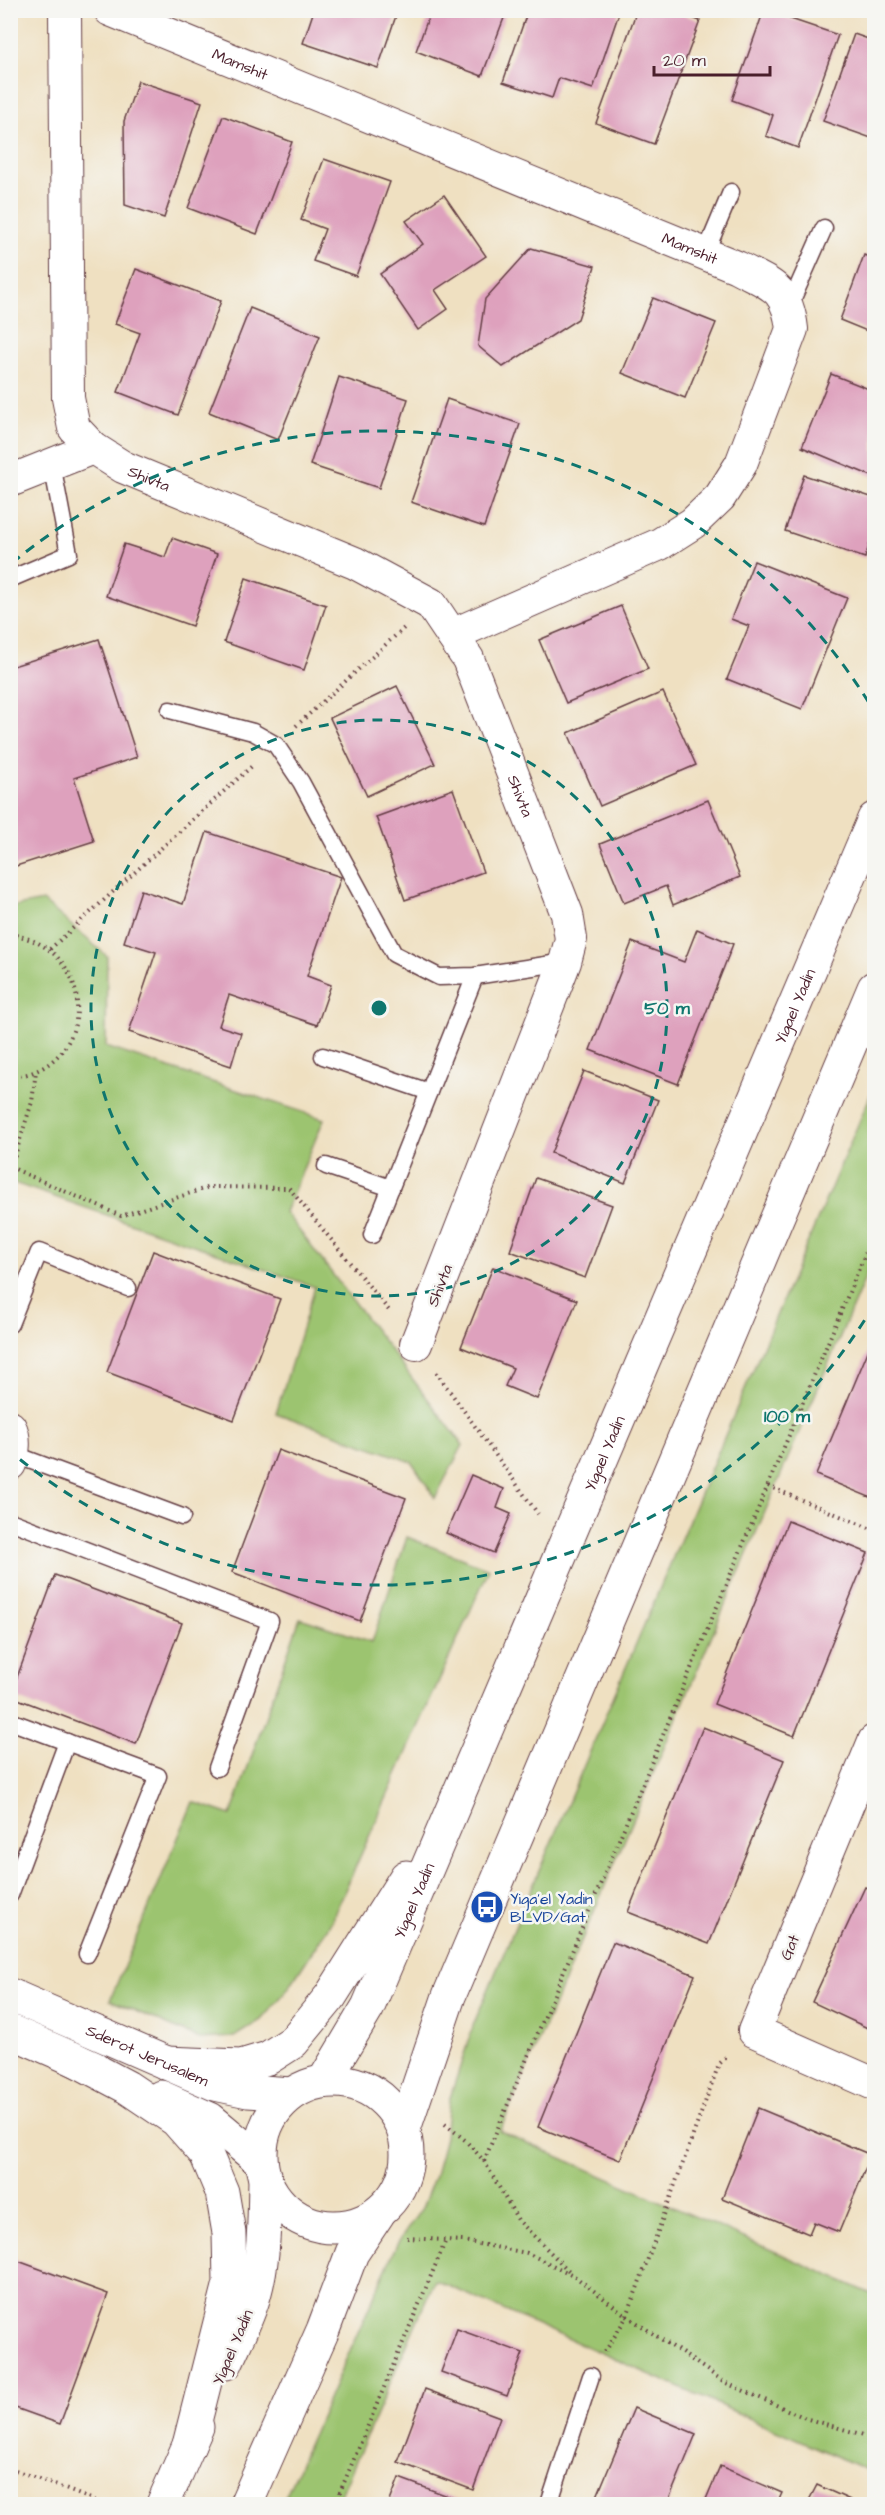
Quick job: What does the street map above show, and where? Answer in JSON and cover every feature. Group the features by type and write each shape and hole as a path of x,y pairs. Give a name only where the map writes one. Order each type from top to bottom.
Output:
{"main road":[{"name":"Yigael Yadin","path":"324,2081 368,2007 874,819"},
{"path":"246,2505 323,2330 352,2253 370,2225 394,2197 405,2176 410,2114 449,1996 874,988"},
{"path":"166,2063 241,2066 268,2058 293,2042 330,1997 459,1792"},
{"name":"Sderot Jerusalem","path":"10,1995 215,2084 248,2091 291,2094"},
{"name":"Sderot Jerusalem","path":"10,2031 210,2119 263,2171"},
{"path":"74,2059 127,2087 176,2120 206,2154 222,2192 229,2233 230,2283 189,2445"},
{"path":"370,2225 358,2224 336,2228 313,2224 293,2215 276,2199 263,2171 261,2142 267,2123 291,2094 307,2085 324,2081 350,2082 373,2091 392,2108 410,2114"},
{"name":"Yigael Yadin","path":"163,2505 251,2306 260,2263 263,2171"}],"street":[{"name":"Shivta","path":"65,10 68,398 74,428 93,448 123,467 355,563 431,604 468,659 567,914 571,939 565,962 416,1344"},
{"name":"Mamshit","path":"110,10 705,254 776,288 789,307"},
{"path":"452,635 660,544 693,523 720,497 741,464 792,329 789,307"},
{"path":"10,481 93,448"},
{"name":"Gat","path":"754,2031 874,1741"},
{"path":"754,2031 874,2084"}],"lane":[{"path":"705,254 731,192"},
{"path":"789,307 824,228"},
{"path":"10,579 69,554 52,464"},
{"path":"170,710 254,732 276,745 301,783 394,954 440,976 475,976 565,962"},
{"path":"372,1235 475,976"},
{"path":"323,1056 429,1092"},
{"path":"326,1166 391,1188"},
{"path":"10,1324 39,1252 128,1288"},
{"path":"12,1448 182,1517"},
{"path":"10,1521 270,1621 217,1768"},
{"path":"10,1721 158,1776 87,1954"},
{"path":"10,1895 67,1742"},
{"path":"549,2505 591,2376"}],"path":[{"path":"50,949 431,604"},
{"path":"10,934 30,938 50,949 67,967 76,989 78,1014 71,1037 56,1058 36,1071 10,1077"},
{"path":"36,1071 32,1102 11,1168 121,1216 210,1187 288,1188 416,1344 563,1549"},
{"path":"484,2161 874,1233"},
{"path":"768,1486 874,1530"},
{"path":"591,2376 627,2316 719,2064 754,2031"},
{"path":"410,2114 465,2140 484,2161 518,2220 573,2275 627,2316 726,2384 808,2419 874,2438"},
{"path":"370,2225 527,2253 573,2275"},
{"path":"335,2505 446,2240"},
{"path":"10,2468 104,2505"}],"green space":[{"path":"43,901 107,956 106,1047 324,1119 285,1212 463,1445 435,1498 412,1462 276,1413 315,1287 11,1182 11,907"},
{"path":"874,1087 874,1257 500,2131 874,2295 874,2473 435,2280 337,2504 282,2504 397,2244 422,2208 435,2175 445,2137 449,2101 474,2023"},
{"path":"407,1537 489,1569 329,1926 288,1989 261,2020 234,2037 200,2039 110,2000 193,1802 231,1815 300,1618 372,1642"}],"building":[{"path":"314,10 398,10 378,68 303,43"},
{"path":"431,10 507,10 482,76 416,51"},
{"path":"528,10 620,10 593,89 559,78 552,98 503,82"},
{"path":"637,10 672,10 700,21 654,144 596,123"},
{"path":"764,10 838,35 798,148 766,136 773,115 732,100"},
{"path":"854,34 874,41 874,139 823,121"},
{"path":"138,81 202,102 164,218 125,205 124,121"},
{"path":"223,116 292,142 257,234 188,208"},
{"path":"324,159 390,182 356,276 313,261 325,229 301,220"},
{"path":"444,195 486,256 435,290 448,309 418,330 380,274 423,244 406,221"},
{"path":"531,248 595,266 578,319 503,367 478,346 485,299"},
{"path":"864,255 874,259 874,334 840,320"},
{"path":"136,269 221,301 178,415 118,392 140,333 115,324"},
{"path":"653,298 716,323 685,398 622,373"},
{"path":"250,308 320,336 278,440 209,412"},
{"path":"831,374 874,391 874,477 802,447"},
{"path":"339,377 408,399 379,488 310,465"},
{"path":"447,399 520,424 484,527 411,502"},
{"path":"804,475 874,498 874,530 865,558 785,531"},
{"path":"172,538 217,554 192,626 106,596 124,544 165,557"},
{"path":"754,561 847,598 802,709 727,679 749,626 731,619"},
{"path":"246,578 326,605 304,670 224,642"},
{"path":"621,606 648,669 566,703 539,640"},
{"path":"99,639 137,757 74,778 94,841 10,868 10,667"},
{"path":"397,686 435,764 367,796 330,718"},
{"path":"663,692 696,765 600,806 568,733"},
{"path":"453,789 483,872 405,900 376,817"},
{"path":"708,800 740,877 673,905 666,886 624,903 600,844"},
{"path":"207,832 341,877 307,976 331,985 317,1025 229,995 219,1026 241,1033 231,1066 129,1032 156,952 124,942 141,890 183,904"},
{"path":"697,929 733,944 678,1084 590,1050 632,942 684,962"},
{"path":"584,1071 658,1100 625,1183 551,1153"},
{"path":"536,1178 612,1205 585,1278 510,1251"},
{"path":"153,1251 280,1299 234,1420 107,1372"},
{"path":"493,1267 577,1300 537,1399 505,1386 513,1368 461,1347"},
{"path":"874,1337 874,1499 816,1475"},
{"path":"278,1450 406,1498 360,1621 232,1572"},
{"path":"471,1475 504,1489 497,1508 511,1514 494,1553 446,1533"},
{"path":"788,1521 868,1553 794,1736 714,1704"},
{"path":"55,1575 182,1623 136,1744 10,1696"},
{"path":"703,1727 784,1760 709,1944 628,1912"},
{"path":"865,1887 874,1891 874,2031 812,2002"},
{"path":"613,1942 695,1975 620,2160 538,2127"},
{"path":"758,2108 871,2155 839,2232 814,2222 809,2234 722,2198"},
{"path":"10,2258 108,2294 60,2424 10,2406"},
{"path":"457,2329 523,2353 507,2396 441,2372"},
{"path":"425,2389 500,2417 473,2490 398,2462"},
{"path":"634,2408 696,2434 667,2504 604,2504 595,2501"},
{"path":"720,2466 782,2493 777,2504 704,2504"},
{"path":"399,2478 467,2503 389,2504"},
{"path":"817,2485 859,2504 807,2504"}],"place":[{"name":"Yiga'el Yadin BLVD/Gat","path":"487,1907"}]}
